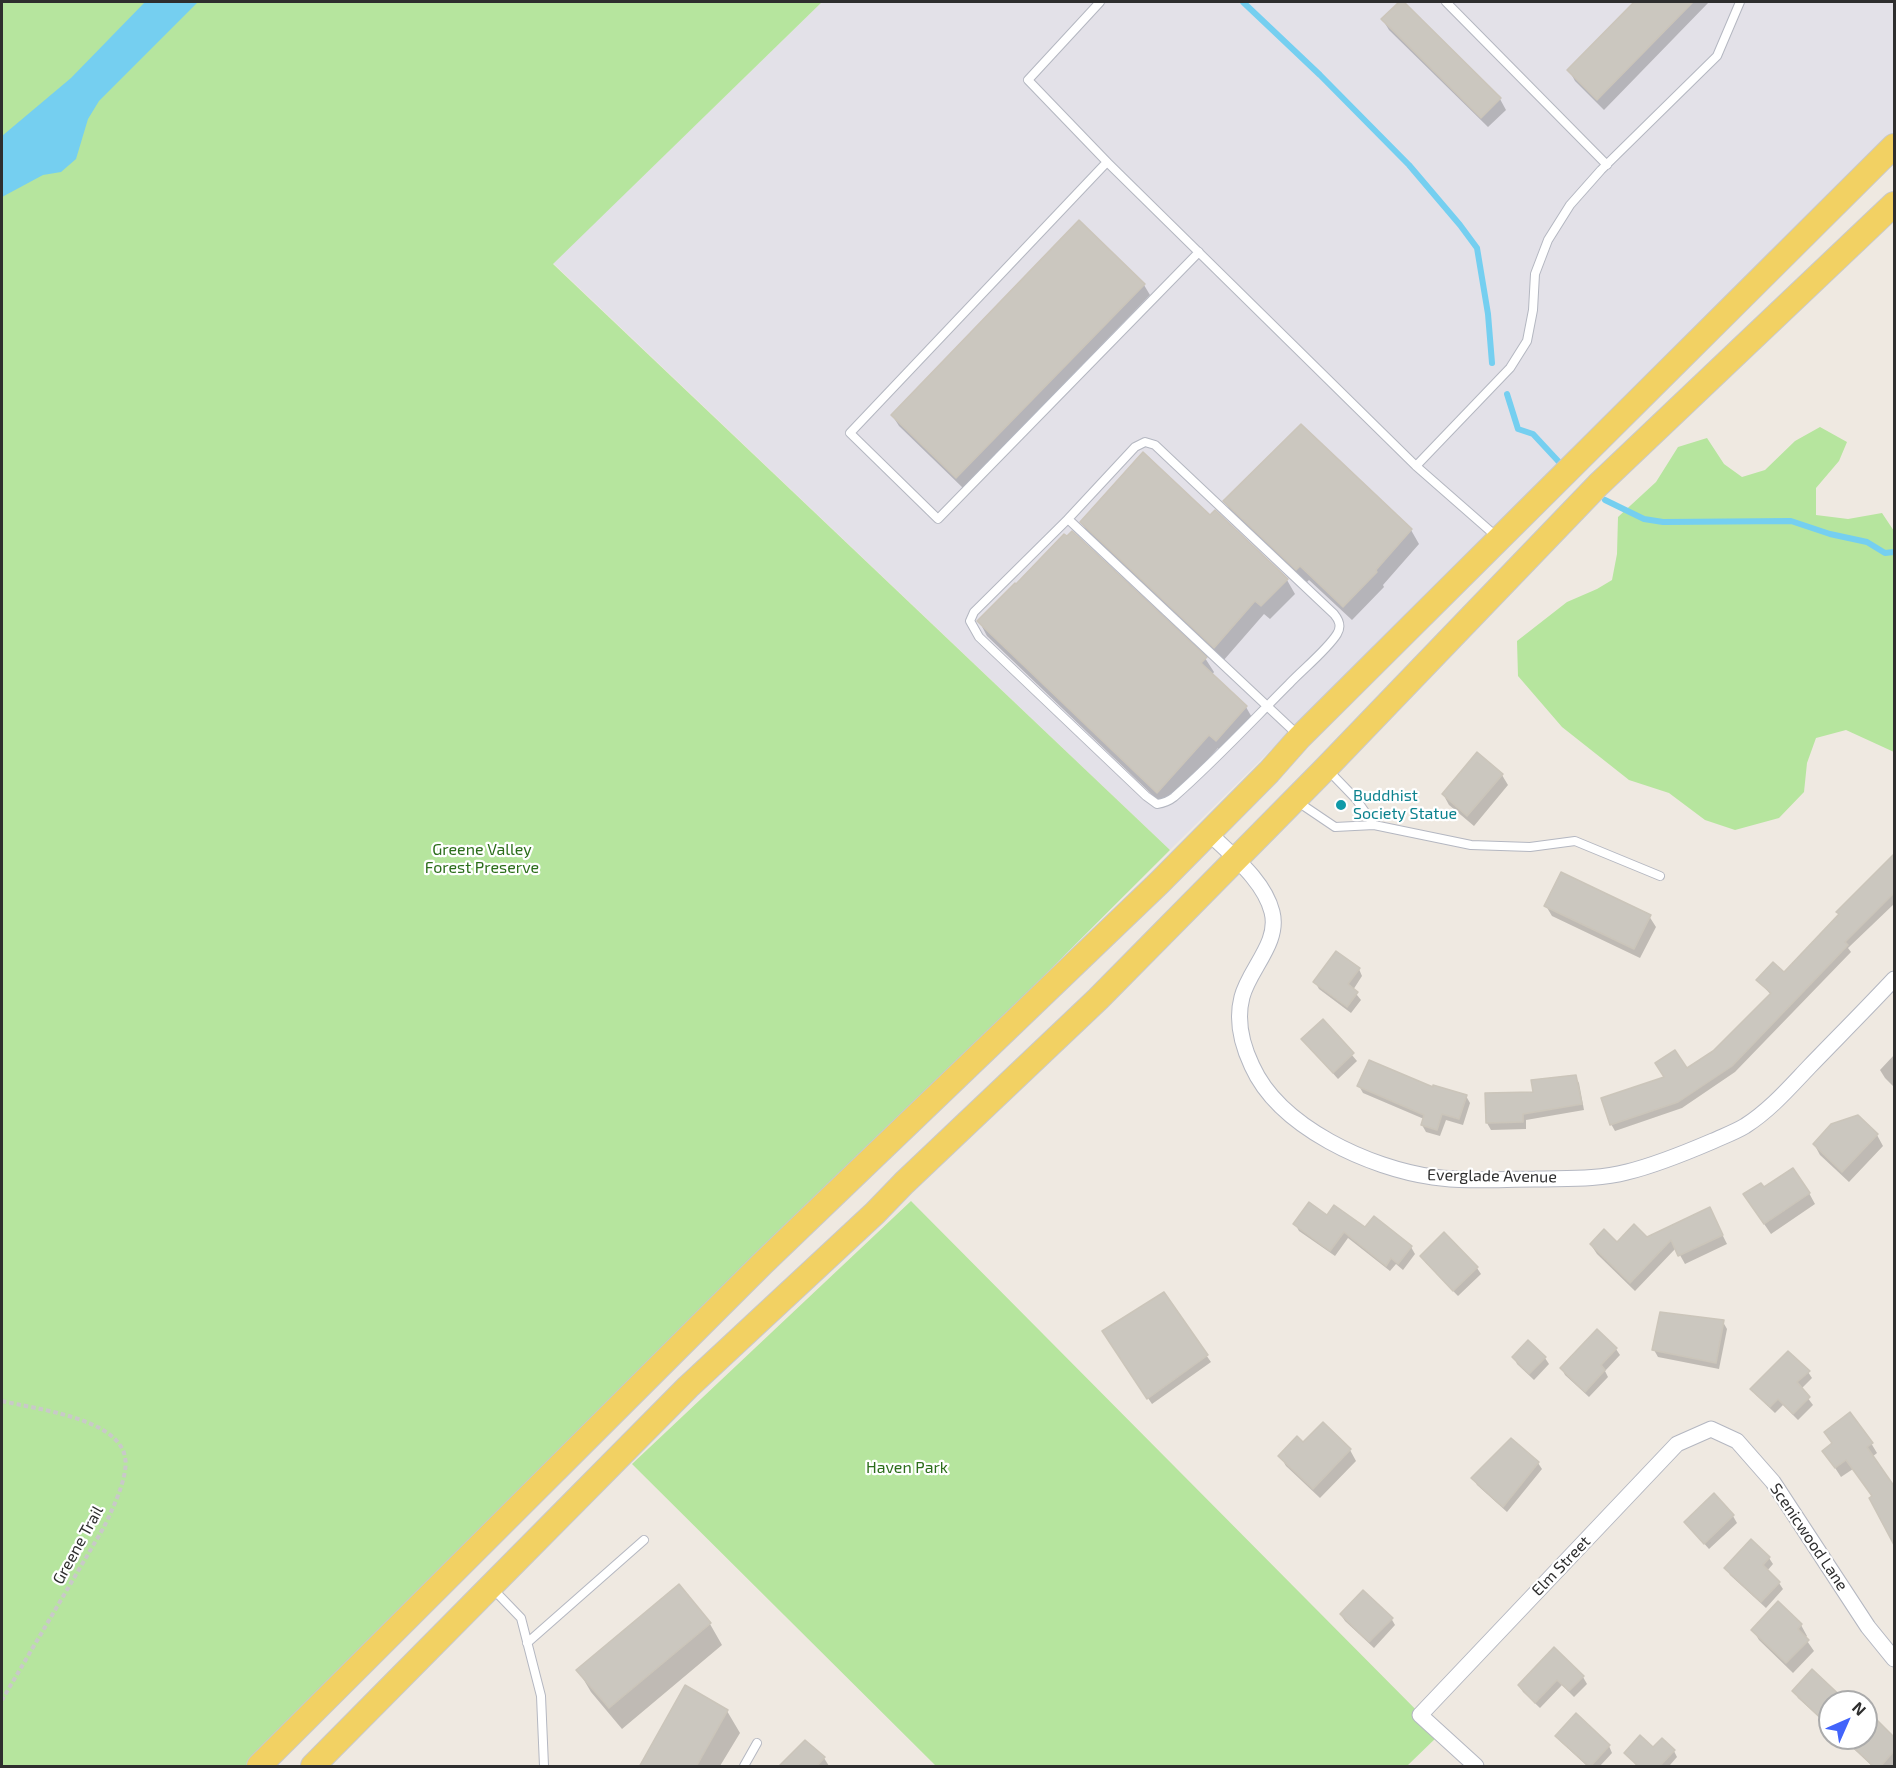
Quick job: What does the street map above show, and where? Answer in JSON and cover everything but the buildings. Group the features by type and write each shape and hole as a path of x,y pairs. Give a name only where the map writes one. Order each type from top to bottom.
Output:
{"main road":[{"path":"259,1767 754,1272 1209,833 1300,737 1498,538 1894,146"},
{"path":"314,1767 688,1387 875,1213 1098,999 1326,768 1598,485 1894,204"}],"street":[{"name":"Everglade Avenue","path":"1209,833 1262,891 1272,912 1273,928 1269,943 1249,978 1242,997 1239,1015 1242,1039 1259,1080 1272,1097 1295,1118 1324,1138 1399,1171 1435,1178 1580,1178 1625,1173 1694,1149 1745,1126 1774,1103 1894,979"},
{"name":"Scenicwood Lane","path":"1711,1429 1737,1441 1773,1482 1868,1627 1894,1659"},
{"name":"Elm Street","path":"1476,1767 1420,1715 1677,1444 1711,1429"}],"lane":[{"path":"1100,2 1028,80 1107,162 1416,466 1498,538"},
{"path":"1446,2 1607,165"},
{"path":"1416,466 1510,368 1527,341 1533,310 1535,274 1548,240 1570,205 1717,56 1740,2"},
{"path":"1107,162 850,433 938,519 1199,252"},
{"path":"1145,442 1155,445 1339,620 1340,628 1336,635 1172,799 1157,804 1137,789 979,638 969,621 974,612 1068,519 1135,447 1145,442"},
{"path":"1068,519 1300,737"},
{"path":"1326,768 1356,799 1374,825"},
{"path":"1294,800 1335,826 1374,825 1471,845 1530,847 1575,841 1660,876"},
{"path":"527,1643 644,1539"},
{"path":"490,1586 521,1618 541,1696 544,1767"},
{"path":"744,1767 757,1743"}],"path":[{"name":"Greene Trail","path":"2,1401 97,1426 114,1437 121,1446 126,1459 116,1500 104,1527 2,1700"}],"shaded area":[{"path":"822,2 1894,2 1894,132 1170,850 553,263"}],"green space":[{"name":"Greene Valley Forest Preserve","path":"2,2 822,2 553,264 1170,850 252,1766 2,1766"},
{"path":"1820,427 1847,442 1839,461 1816,488 1816,515 1848,519 1882,513 1894,531 1894,752 1846,730 1816,738 1807,763 1804,792 1779,818 1735,830 1705,820 1669,793 1629,780 1562,727 1518,676 1517,641 1567,602 1612,580 1617,554 1618,517 1656,482 1678,447 1707,438 1724,464 1742,477 1765,470 1795,441"},
{"name":"Haven Park","path":"911,1201 1440,1734 1407,1766 936,1766 632,1464"}],"water":[{"path":"145,2 198,2 99,101 88,119 76,159 61,172 43,175 2,197 2,136 71,78"}],"waterway":[{"path":"1243,2 1320,75 1409,165 1477,248 1488,314 1492,363"},
{"path":"1507,394 1518,429 1533,434 1559,462"},
{"path":"1605,500 1644,519 1663,522 1791,521 1830,534 1867,542 1885,553 1894,552"}],"place":[{"name":"Buddhist Society Statue","path":"1341,805"}]}
